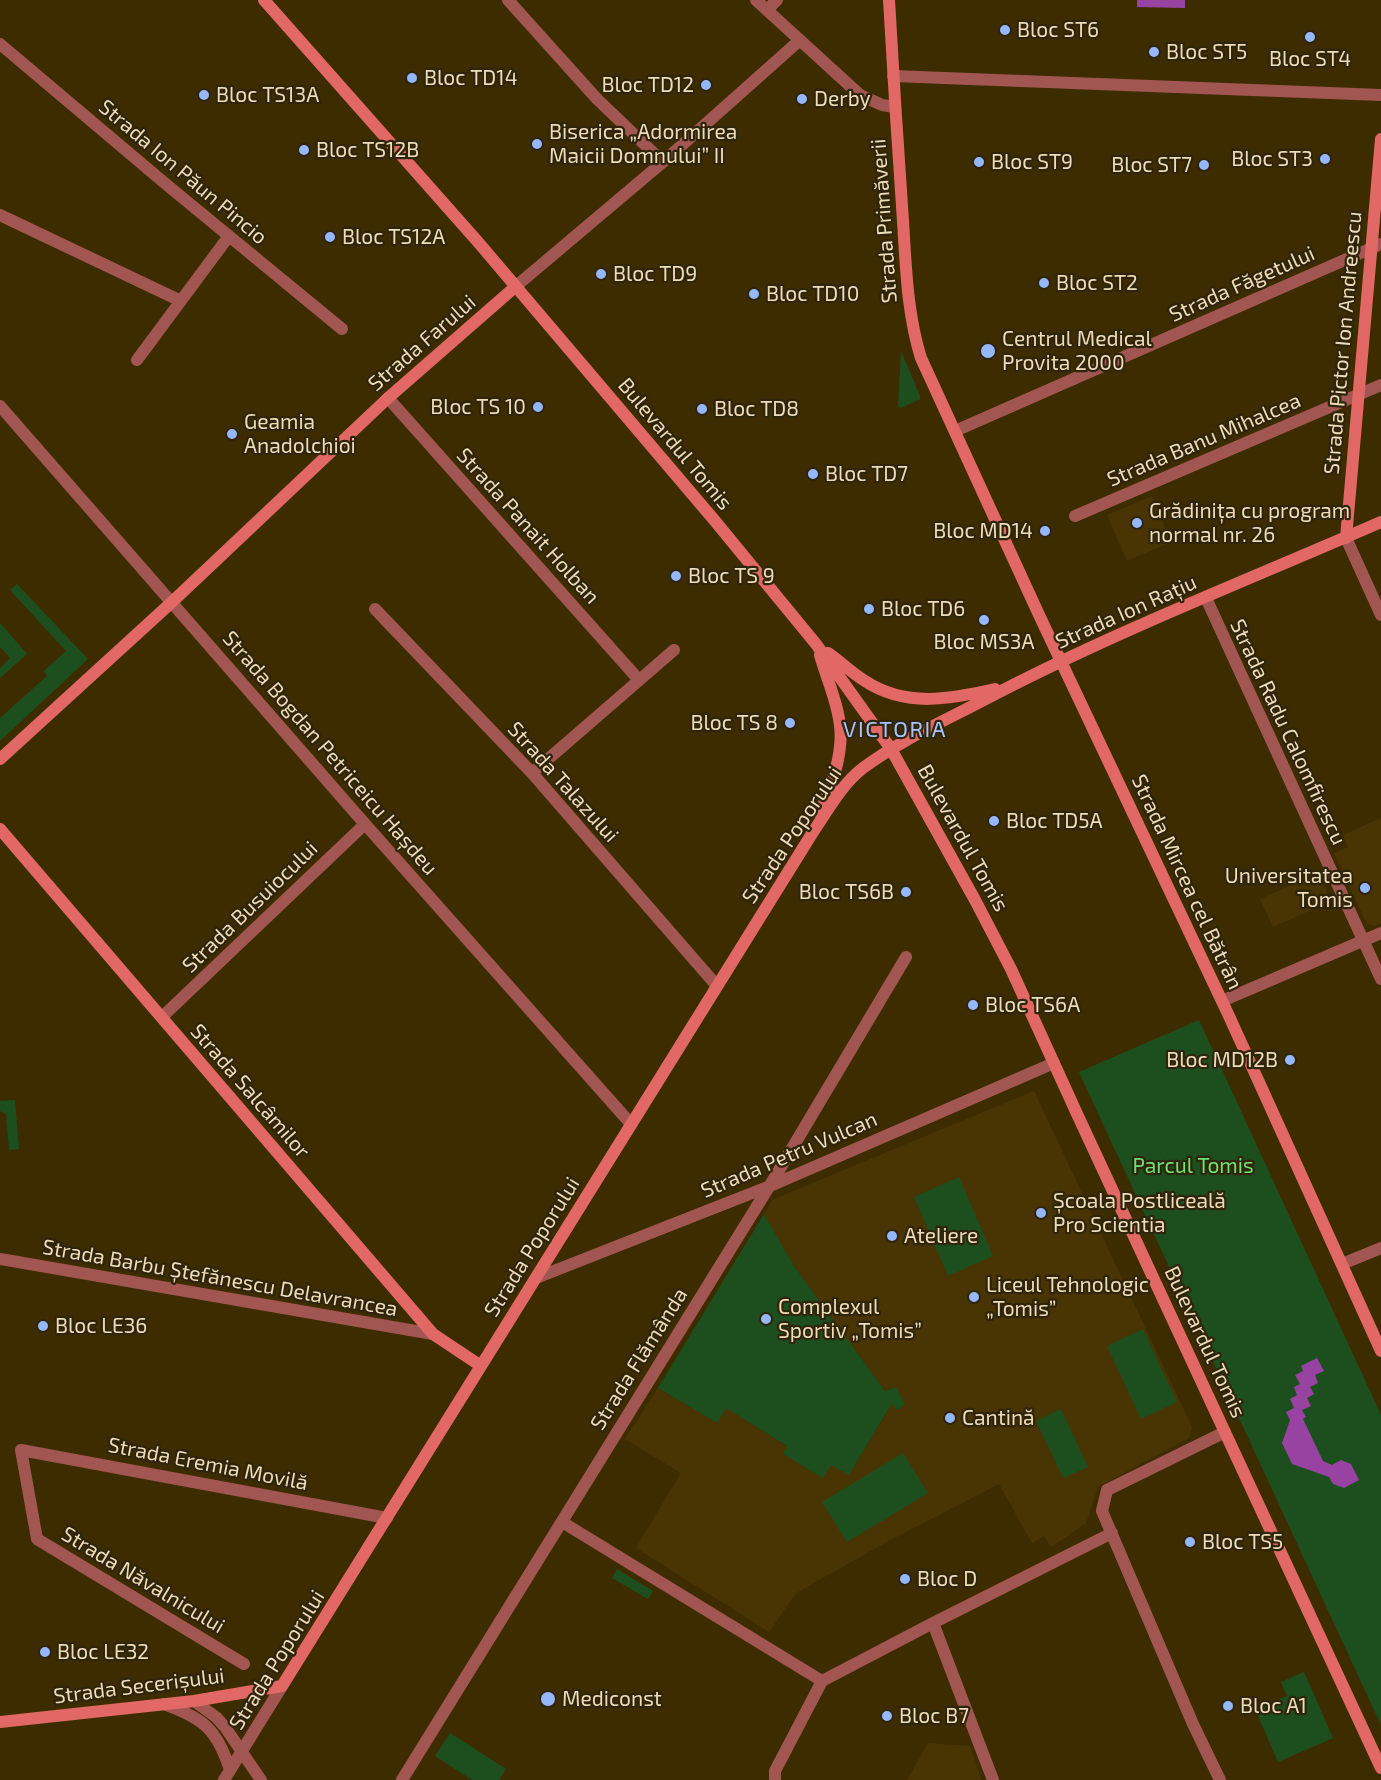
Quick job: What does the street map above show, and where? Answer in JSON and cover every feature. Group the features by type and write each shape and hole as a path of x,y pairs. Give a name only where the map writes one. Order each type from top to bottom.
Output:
{"street":[{"name":"Bulevardul Tomis","path":"264,0 686,486 816,644 891,749 1006,959 1381,1768"},
{"path":"508,0 597,99 663,162"},
{"path":"756,0 860,94 870,100 895,107"},
{"path":"766,10 777,0"},
{"name":"Strada Primăverii","path":"889,0 910,318 921,358 955,431"},
{"name":"Strada Farului","path":"0,759 172,602 388,398 663,162 800,40"},
{"name":"Strada Ion Păun Pincio","path":"0,44 342,329"},
{"path":"893,76 1381,95"},
{"name":"Strada Pictor Ion Andreescu","path":"1381,139 1376,247 1346,537 1381,615"},
{"path":"0,215 181,301"},
{"path":"137,360 230,236"},
{"name":"Strada Făgetului","path":"955,431 1376,247"},
{"name":"Strada Banu Mihalcea","path":"1076,516 1381,385"},
{"name":"Strada Panait Holban","path":"388,398 639,680"},
{"name":"Strada Bogdan Petriceicu Hașdeu","path":"0,406 631,1124"},
{"name":"Strada Mircea cel Bătrân","path":"955,431 1061,662 1222,1001 1381,1351"},
{"name":"Strada Ion Rațiu","path":"891,749 1061,662 1381,522"},
{"name":"Strada Radu Calomfirescu","path":"1206,598 1381,979"},
{"name":"Strada Talazului","path":"375,609 532,773 717,986"},
{"path":"816,644 866,682 907,698 930,700 956,698 1011,686"},
{"path":"813,832 834,777 841,746 837,710 816,644"},
{"path":"532,773 674,650"},
{"name":"Strada Poporului","path":"227,1775 813,832 844,786 862,769 891,749"},
{"name":"Strada Busuiocului","path":"162,1017 365,824"},
{"name":"Strada Salcâmilor","path":"0,829 433,1334 481,1366"},
{"path":"1222,1001 1381,933"},
{"name":"Strada Flămânda","path":"402,1780 770,1186 906,957"},
{"name":"Strada Petru Vulcan","path":"536,1278 770,1186 1054,1063"},
{"path":"1342,1264 1381,1248"},
{"name":"Strada Barbu Ștefănescu Delavrancea","path":"0,1259 433,1334"},
{"path":"1220,1780 1192,1724 1102,1511 1107,1490 1225,1432"},
{"name":"Strada Eremia Movilă","path":"21,1450 387,1518"},
{"name":"Strada Năvalnicului","path":"21,1450 37,1539 244,1664"},
{"path":"562,1522 822,1681"},
{"path":"775,1780 775,1771 822,1681 1112,1533"},
{"path":"933,1623 993,1780"},
{"name":"Strada Secerișului","path":"0,1722 194,1701 282,1686"},
{"path":"194,1701 216,1717 261,1780"},
{"path":"164,1704 202,1722 216,1736 224,1750 227,1775"}],"shaded area":[{"path":"1137,0 1185,0 1185,8 1137,7"},
{"name":"Grădinița cu program normal nr. 26","path":"1152,496 1171,542 1127,561 1107,515"},
{"name":"Universitatea Tomis","path":"1381,818 1381,923 1374,926 1367,924 1334,853 1348,847 1343,835"},
{"path":"1318,873 1331,901 1273,927 1260,899"},
{"path":"1034,1091 1192,1427 1189,1438 1098,1487 1086,1523 1051,1547 1044,1536 1032,1543 999,1484 883,1544 796,1593 769,1632 636,1548 681,1473 625,1439 658,1388 717,1423 726,1407 787,1447 784,1454 823,1478 831,1464 849,1475 893,1402 896,1410 905,1405 896,1387 885,1391 794,1266 764,1214 772,1200"},
{"path":"1317,1358 1324,1371 1315,1375 1318,1383 1310,1387 1314,1394 1307,1398 1311,1406 1302,1410 1306,1417 1303,1419 1323,1461 1332,1465 1341,1460 1351,1464 1359,1480 1344,1488 1333,1484 1329,1477 1292,1464 1282,1443 1290,1420 1286,1412 1294,1408 1290,1399 1297,1395 1294,1387 1300,1384 1295,1375 1303,1371 1301,1366"},
{"path":"928,1743 970,1746 982,1780 907,1780"}],"green space":[{"path":"901,351 920,399 901,408 898,407"},
{"path":"17,584 88,659 0,741 0,718 47,676 44,671 66,651 10,590"},
{"path":"0,623 27,654 0,678 0,668 10,658 0,647"},
{"name":"Parcul Tomis","path":"1199,1020 1381,1415 1381,1725 1079,1072"},
{"path":"15,1100 19,1149 9,1150 6,1114 0,1111 0,1101"},
{"path":"959,1177 993,1256 948,1276 914,1197"},
{"name":"Complexul Sportiv „Tomis”","path":"764,1214 794,1266 885,1391 896,1387 905,1405 896,1410 892,1403 849,1475 831,1465 823,1478 783,1454 787,1446 726,1408 717,1423 658,1388"},
{"path":"1143,1329 1177,1402 1141,1419 1107,1346"},
{"path":"1061,1409 1088,1467 1063,1478 1036,1421"},
{"path":"903,1453 928,1493 847,1542 822,1502"},
{"path":"617,1569 653,1591 648,1599 612,1578"},
{"path":"1304,1672 1333,1738 1278,1762 1255,1709 1287,1696 1281,1682"},
{"path":"450,1733 506,1769 499,1780 472,1780 435,1756"}],"place":[{"name":"Bloc ST6","path":"1005,30"},
{"name":"Bloc ST4","path":"1310,37"},
{"name":"Bloc ST5","path":"1154,52"},
{"name":"Bloc TD14","path":"412,78"},
{"name":"Bloc TD12","path":"706,85"},
{"name":"Bloc TS13A","path":"204,95"},
{"name":"Derby","path":"802,99"},
{"name":"Biserica „Adormirea Maicii Domnului” II","path":"537,144"},
{"name":"Bloc TS12B","path":"304,150"},
{"name":"Bloc ST3","path":"1325,159"},
{"name":"Bloc ST9","path":"979,162"},
{"name":"Bloc ST7","path":"1204,165"},
{"name":"Bloc TS12A","path":"330,237"},
{"name":"Bloc TD9","path":"601,274"},
{"name":"Bloc ST2","path":"1044,283"},
{"name":"Bloc TD10","path":"754,294"},
{"name":"Centrul Medical Provita 2000","path":"988,351"},
{"name":"Bloc TS 10","path":"538,407"},
{"name":"Bloc TD8","path":"702,409"},
{"name":"Geamia Anadolchioi","path":"232,434"},
{"name":"Bloc TD7","path":"813,474"},
{"name":"Grădinița cu program normal nr. 26","path":"1137,523"},
{"name":"Bloc MD14","path":"1045,531"},
{"name":"Bloc TS 9","path":"676,576"},
{"name":"Bloc TD6","path":"869,609"},
{"name":"Bloc MS3A","path":"984,620"},
{"name":"Bloc TS 8","path":"790,723"},
{"name":"Bloc TD5A","path":"994,821"},
{"name":"Universitatea Tomis","path":"1365,888"},
{"name":"Bloc TS6B","path":"906,892"},
{"name":"Bloc TS6A","path":"973,1005"},
{"name":"Bloc MD12B","path":"1290,1060"},
{"name":"Școala Postliceală Pro Scientia","path":"1041,1213"},
{"name":"Ateliere","path":"892,1236"},
{"name":"Liceul Tehnologic „Tomis”","path":"974,1297"},
{"name":"Complexul Sportiv „Tomis”","path":"766,1319"},
{"name":"Bloc LE36","path":"43,1326"},
{"name":"Cantină","path":"950,1418"},
{"name":"Bloc TS5","path":"1190,1542"},
{"name":"Bloc D","path":"905,1579"},
{"name":"Bloc LE32","path":"45,1652"},
{"name":"Mediconst","path":"548,1699"},
{"name":"Bloc A1","path":"1228,1706"},
{"name":"Bloc B7","path":"887,1716"}],"district":[{"name":"VICTORIA","path":"895,730"}]}
